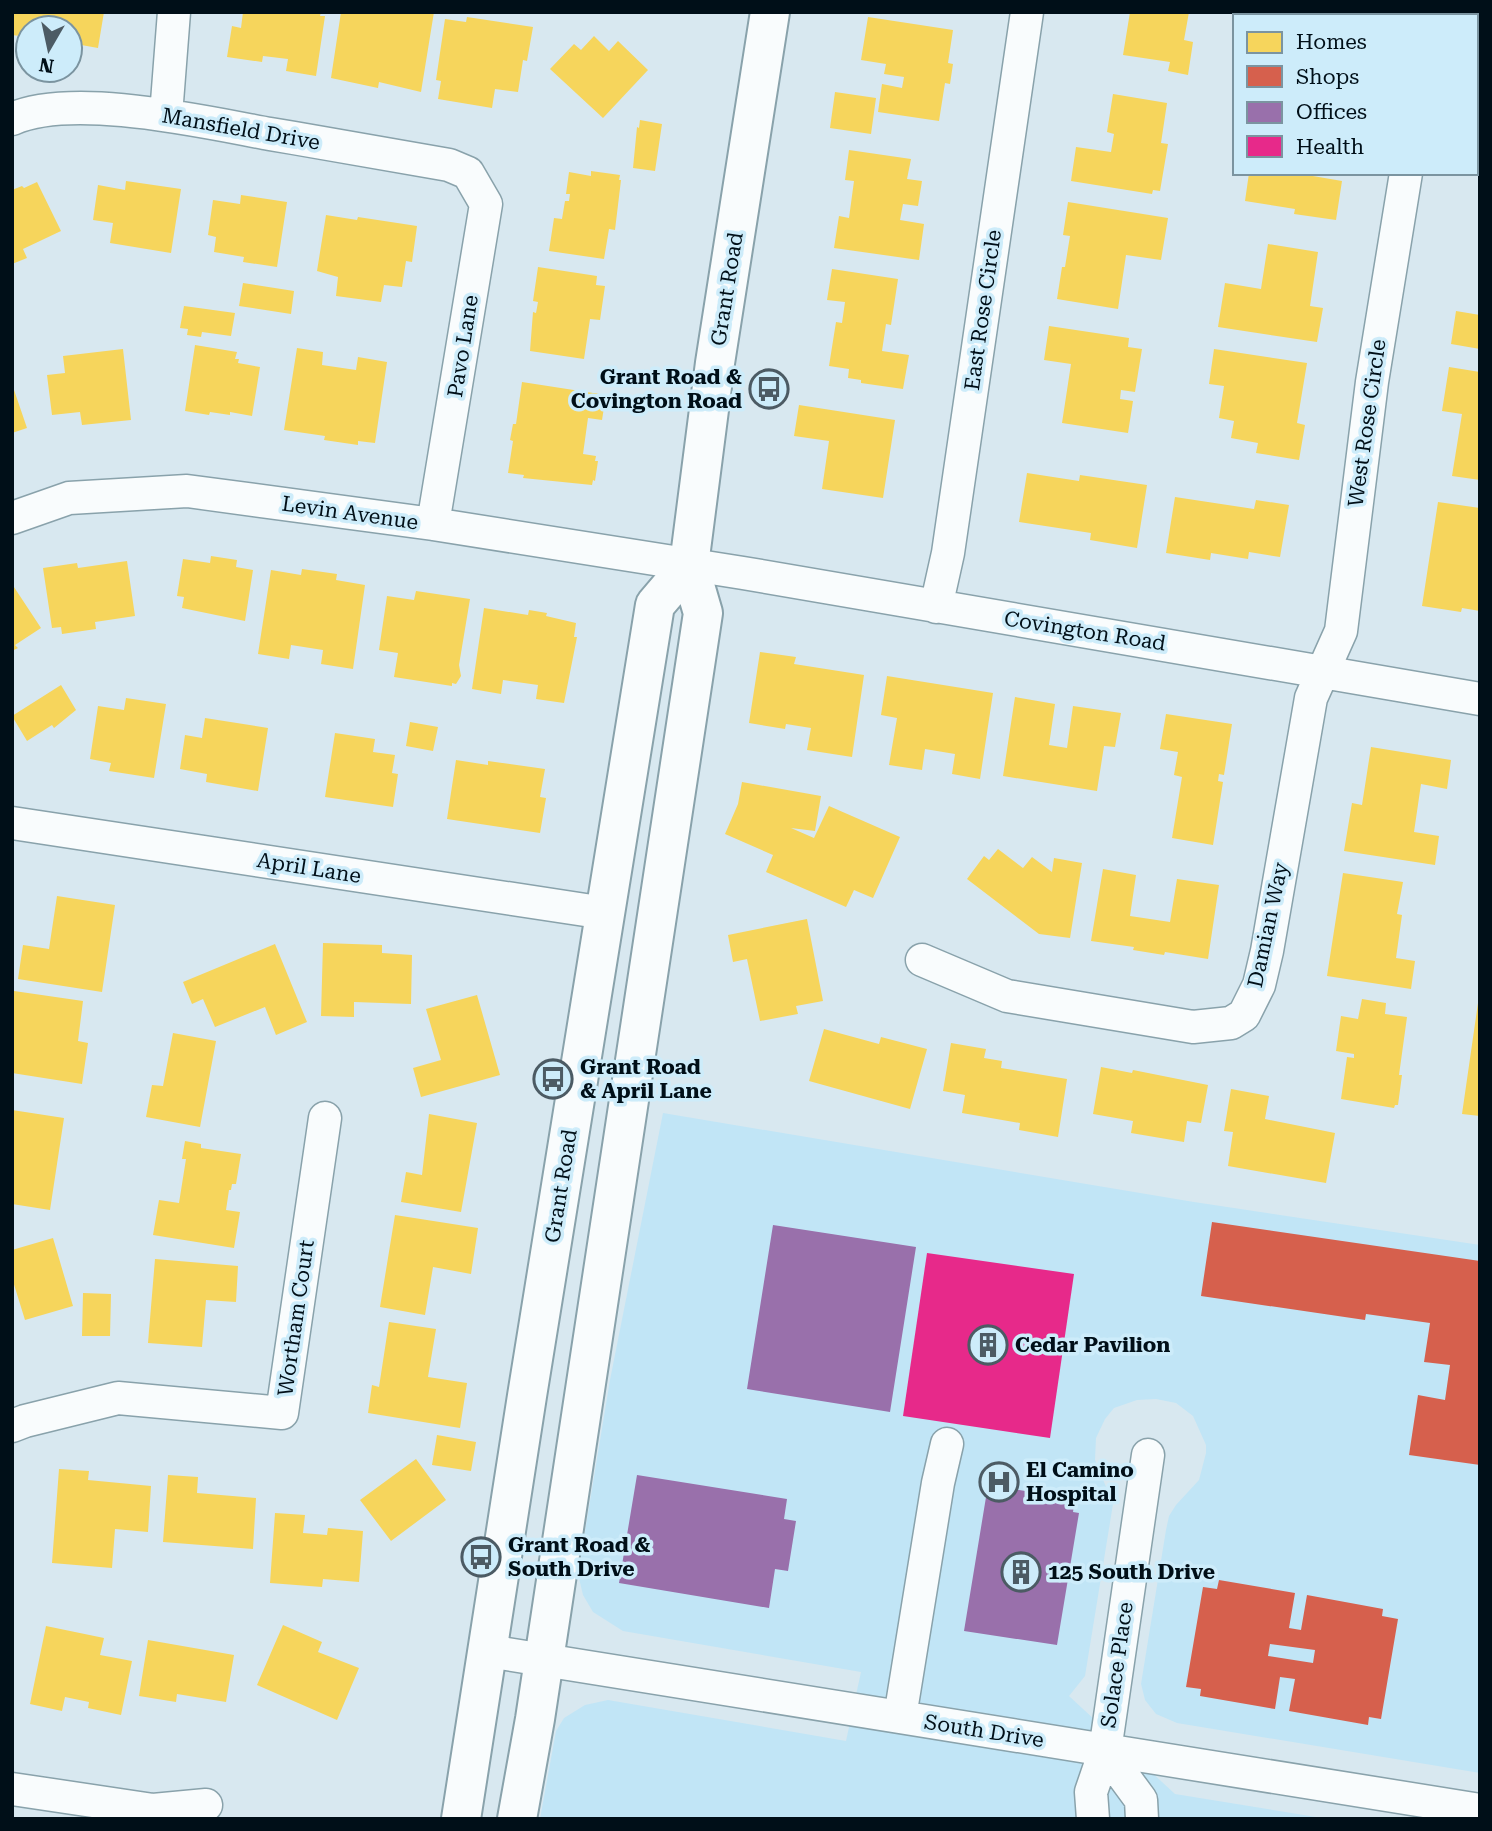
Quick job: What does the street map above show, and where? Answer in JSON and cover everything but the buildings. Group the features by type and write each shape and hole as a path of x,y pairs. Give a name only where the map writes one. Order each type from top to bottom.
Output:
{"main road":[{"name":"Grant Road","path":"517,1819 544,1660 703,613 689,565 715,363 770,12"},
{"name":"Grant Road","path":"461,1819 655,605 689,565"}],"street":[{"path":"166,115 174,12"},
{"name":"East Rose Circle","path":"936,607 950,539 1027,12"},
{"name":"Mansfield Drive","path":"12,119 27,113 87,108 166,115 449,165 468,173"},
{"name":"Pavo Lane","path":"433,524 486,204 468,173"},
{"name":"West Rose Circle","path":"1323,671 1340,631 1372,382 1406,175"},
{"name":"Levin Avenue","path":"12,518 69,498 187,491 433,524 689,565"},
{"name":"Covington Road","path":"689,565 1480,699"},
{"name":"Damian Way","path":"922,960 1007,996 1153,1021 1193,1027 1231,1023 1244,1015 1259,985 1267,951 1311,698 1323,671"},
{"name":"April Lane","path":"12,823 605,913"},
{"name":"Wortham Court","path":"12,1426 25,1420 118,1398 282,1413 326,1118"},
{"path":"900,1717 947,1444"},
{"name":"Solace Place","path":"1093,1819 1091,1792 1105,1751 1148,1455"},
{"name":"South Drive","path":"488,1651 1480,1810"},
{"path":"1105,1751 1141,1800 1142,1819"},
{"path":"12,1789 153,1810 206,1805"}],"shaded area":[{"path":"663,1113 1194,1202 1480,1245 1480,1773 1177,1723 1156,1714 1145,1700 1141,1684 1166,1530 1169,1516 1176,1505 1199,1480 1206,1445 1193,1416 1176,1403 1156,1399 1137,1400 1114,1408 1096,1438 1095,1460 1113,1504 1085,1676 1069,1696 1175,1794 1328,1819 540,1819 556,1731 564,1718 585,1705 608,1700 846,1741 861,1672 623,1631 593,1612 583,1595 578,1574 610,1380"}],"place":[{"name":"Grant Road & Covington Road","path":"769,389"},
{"name":"Grant Road & April Lane","path":"553,1079"},
{"name":"Cedar Pavilion","path":"988,1345"},
{"name":"El Camino Hospital","path":"999,1482"},
{"name":"Grant Road & South Drive","path":"481,1557"},
{"name":"125 South Drive","path":"1021,1572"}]}
